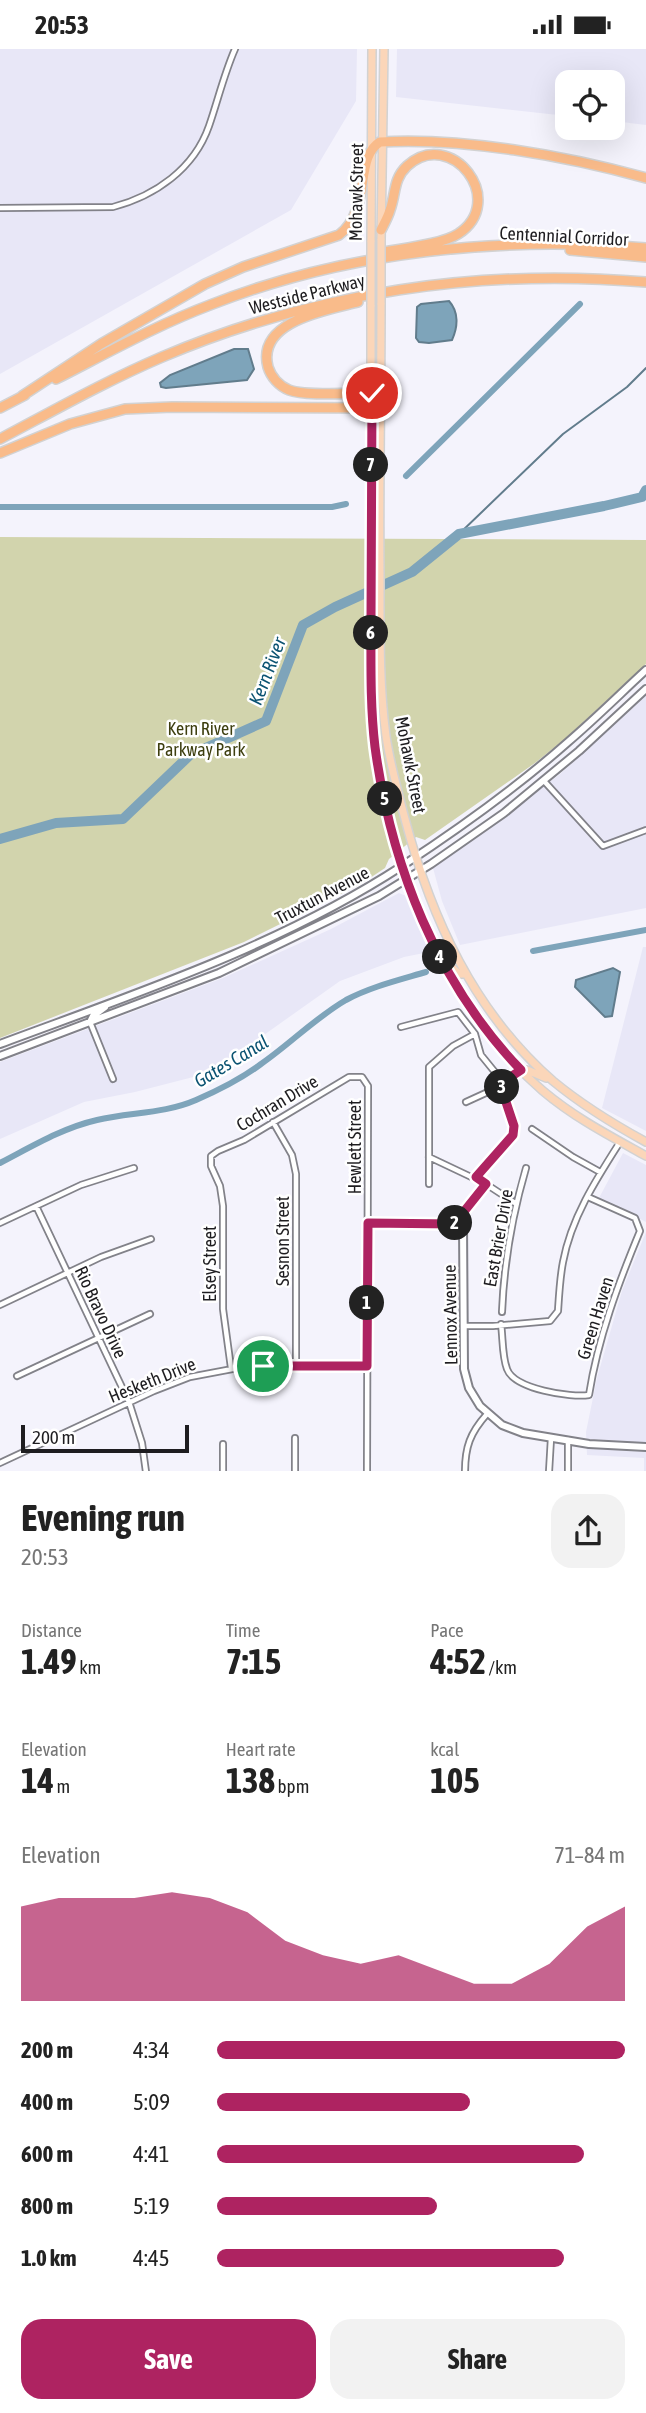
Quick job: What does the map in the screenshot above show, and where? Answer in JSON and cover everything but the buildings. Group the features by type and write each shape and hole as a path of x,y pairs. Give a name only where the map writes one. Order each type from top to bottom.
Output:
{"highway":[{"path":"22,396 102,344 205,284 243,267 339,235 351,224 358,211 366,164 373,148 383,142 508,150 584,163 646,178"},
{"path":"247,291 324,265 455,236 466,227 476,210 478,197 472,177 463,166 450,158 434,156 415,160 406,167 396,182 390,211 381,235"},
{"path":"480,247 563,244 646,248"},
{"name":"Westside Parkway","path":"0,408 159,326 247,291 310,273 367,261 480,247"},
{"name":"Centennial Corridor","path":"480,247 574,250 646,257"},
{"name":"Westside Parkway","path":"0,439 138,368 239,328 345,299 453,282 551,277 646,282"},
{"path":"376,393 299,393 287,389 274,380 268,368 267,353 271,340 284,326 320,312 453,282"},
{"path":"0,453 69,424 125,409 376,408"}],"main road":[{"name":"Mohawk Street","path":"372,49 371,305 376,393"},
{"name":"Mohawk Street","path":"384,49 381,303 376,393 381,664 387,738 415,857 465,974 502,1028 554,1081 587,1107 646,1142"},
{"name":"Mohawk Street","path":"376,408 371,546 371,669 375,744 380,780 402,866 430,937 478,1020 521,1070 577,1117 646,1154"},
{"name":"Truxtun Avenue","path":"0,1044 255,945 334,906 402,866 478,814 570,741 646,670"},
{"name":"Truxtun Avenue","path":"0,1056 260,955 379,896 477,832 544,781 646,689"},
{"path":"439,954 454,971 465,974"},
{"path":"90,1022 93,1016 113,1001"},
{"path":"521,1070 554,1081"},
{"path":"368,1223 454,1224"},
{"name":"Lennox Avenue","path":"454,1224 463,1224 466,1378 474,1398 487,1415"},
{"path":"487,1415 513,1430 551,1438 646,1447"}],"street":[{"path":"0,208 113,207 128,203 162,186 190,162 201,145 235,49"},
{"path":"544,781 603,846 646,831"},
{"path":"401,1027 457,1012 475,1034 481,1055 502,1084 514,1126 513,1135 476,1177"},
{"path":"90,1022 113,1079"},
{"path":"429,1184 429,1067 453,1046 475,1034"},
{"path":"466,1102 502,1084 521,1070"},
{"name":"Cochran Drive","path":"210,1160 218,1151 244,1140 349,1077 362,1077"},
{"name":"Hewlett Street","path":"362,1077 368,1086 367,1471"},
{"name":"Sesnon Street","path":"273,1122 292,1155 296,1174 296,1366"},
{"path":"532,1129 600,1173"},
{"path":"463,1326 550,1321 557,1314 566,1250 574,1226 600,1173 620,1142"},
{"path":"429,1157 476,1177 515,1203"},
{"name":"Elsey Street","path":"210,1160 220,1186 223,1206 223,1309 231,1368"},
{"path":"0,1223 96,1178 134,1168"},
{"name":"East Brier Drive","path":"502,1312 503,1279 515,1203 526,1168"},
{"path":"454,1224 486,1184"},
{"name":"Green Haven","path":"501,1324 508,1372 517,1381 554,1393 589,1395 617,1288 640,1226 635,1218 588,1197"},
{"name":"Rio Bravo Drive","path":"36,1206 129,1402 142,1443 146,1471"},
{"path":"0,1305 101,1257 151,1239"},
{"path":"17,1376 150,1314"},
{"name":"Hesketh Drive","path":"0,1464 172,1383 231,1368 367,1366"},
{"path":"465,1471 465,1454 470,1437 487,1415"},
{"path":"295,1438 295,1471"},
{"path":"549,1471 551,1438"},
{"path":"568,1440 568,1471"},
{"path":"223,1444 223,1471"}],"shaded area":[{"path":"0,49 357,49 356,101 291,210 0,374"},
{"path":"397,49 646,49 646,125 625,122 625,70 555,70 555,115 396,97"},
{"path":"646,696 646,908 460,945 442,901 433,868 559,775"},
{"path":"399,893 406,896 429,952 404,957 340,981 237,1054 201,1075 84,1102 0,1139 0,1062 223,978 331,929"},
{"path":"643,947 646,947 646,1131 602,1108"},
{"path":"623,1153 646,1165 646,1222 599,1198"},
{"path":"646,1232 644,1471 644,1458 587,1455 586,1432 597,1378 622,1291"}],"green space":[{"name":"Kern River Parkway Park","path":"0,537 646,540 646,664 535,763 425,840 416,837 389,859 385,868 361,884 244,942 0,1038"}],"water":[{"path":"449,301 457,320 452,340 419,342 416,338 417,307 421,304"},
{"path":"234,349 248,349 254,369 247,380 161,387 160,383 170,375"},
{"path":"613,968 620,972 612,1016 605,1017 575,987 576,980"}],"waterway":[{"path":"406,476 580,304"},
{"path":"459,534 563,434 627,387 646,368"},
{"name":"Kern River","path":"0,839 56,823 123,819 190,755 266,721 303,625 335,607 412,572 459,534 604,506 642,497 646,490"},
{"path":"0,507 332,507 346,504"},
{"name":"Gates Canal","path":"533,951 646,930"},
{"name":"Gates Canal","path":"0,1163 84,1123 172,1108 205,1096 253,1069 346,1000 426,972"}],"route":[{"path":"263,1366 367,1366 368,1223 454,1224 486,1184 476,1177 513,1135 514,1126 500,1084 521,1070 478,1020 457,988 430,937 402,866 380,780 371,669 372,393"}]}
